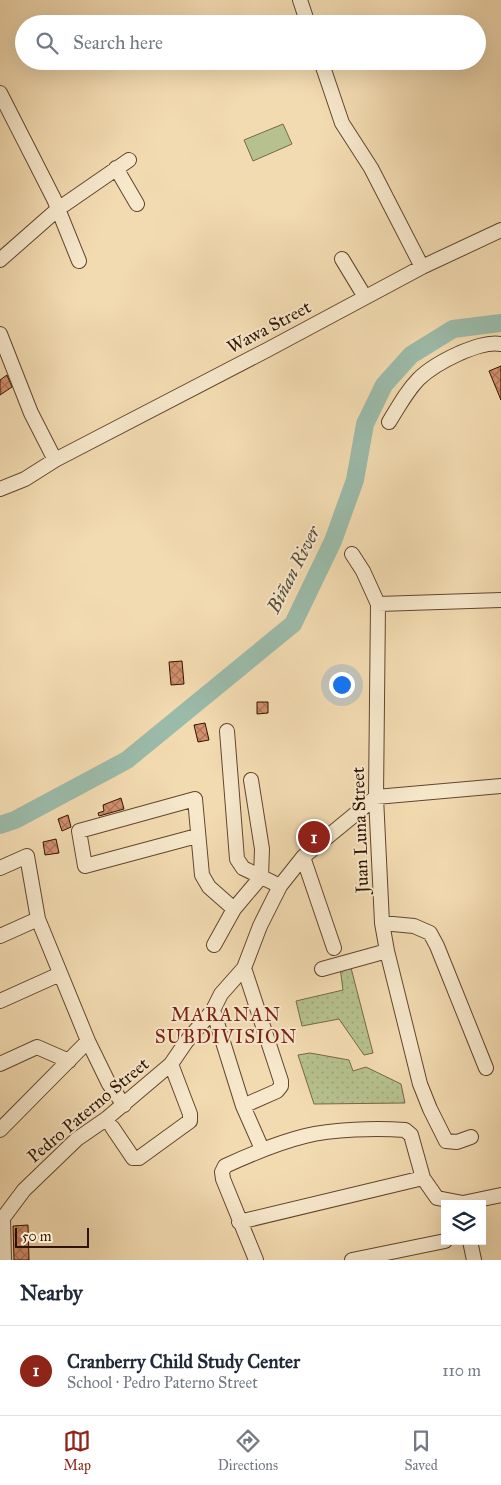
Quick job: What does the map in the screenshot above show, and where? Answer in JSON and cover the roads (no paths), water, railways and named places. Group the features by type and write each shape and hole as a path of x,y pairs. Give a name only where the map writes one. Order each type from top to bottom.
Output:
{"street":[{"path":"300,0 305,15"},
{"path":"324,70 342,123 371,168 422,267"},
{"path":"0,93 39,167 79,260"},
{"path":"0,260 58,209 129,160"},
{"path":"116,168 138,204"},
{"name":"Wawa Street","path":"0,489 25,479 55,460 422,267 501,230"},
{"path":"342,259 365,297"},
{"path":"0,334 4,355 55,460"},
{"path":"389,422 408,390 424,372 474,347 501,344"},
{"path":"352,554 363,571 378,604 501,600"},
{"name":"Juan Luna Street","path":"378,604 376,797 382,922 387,951 420,1084 430,1109 448,1142 457,1142 471,1137"},
{"path":"227,731 237,859 243,868 280,886"},
{"path":"214,945 234,909 261,877 262,849 251,780"},
{"path":"376,797 501,786"},
{"name":"Pedro Paterno Street","path":"2,1220 24,1190 77,1139 124,1105 171,1064 186,1042 213,1010 221,994 244,968 260,926 280,886 303,857 376,797"},
{"path":"197,836 85,866 79,831 195,799 202,875 209,887 234,909"},
{"path":"0,868 27,856 38,919 88,1041 109,1084 124,1105"},
{"path":"303,857 334,948"},
{"path":"0,936 38,919"},
{"path":"382,922 414,926 430,933 486,1068"},
{"path":"322,969 387,951"},
{"path":"243,1106 277,1091 281,1086 244,968"},
{"path":"0,1001 60,974"},
{"path":"213,1010 243,1106 262,1149"},
{"path":"0,1130 88,1041"},
{"path":"0,1064 37,1047 70,1061"},
{"path":"112,1127 133,1158 138,1158 190,1122 190,1114 171,1064"},
{"path":"256,1260 223,1180 222,1172 225,1166 262,1149 306,1135 345,1131 406,1130 410,1135 423,1178 437,1198 447,1200"},
{"path":"240,1222 423,1178"},
{"path":"477,1200 501,1195"},
{"path":"2,1220 4,1260"},
{"path":"355,1260 411,1254 441,1243"},
{"path":"471,1245 474,1260"}],"waterway":[{"name":"Biñan River","path":"0,825 15,820 127,760 293,624 333,541 355,480 365,424 384,385 411,355 453,329 501,323"}],"place":[{"name":"Cranberry Child Study Center","path":"314,837"}],"district":[{"name":"MARANAN SUBDIVISION","path":"226,1025"}]}
